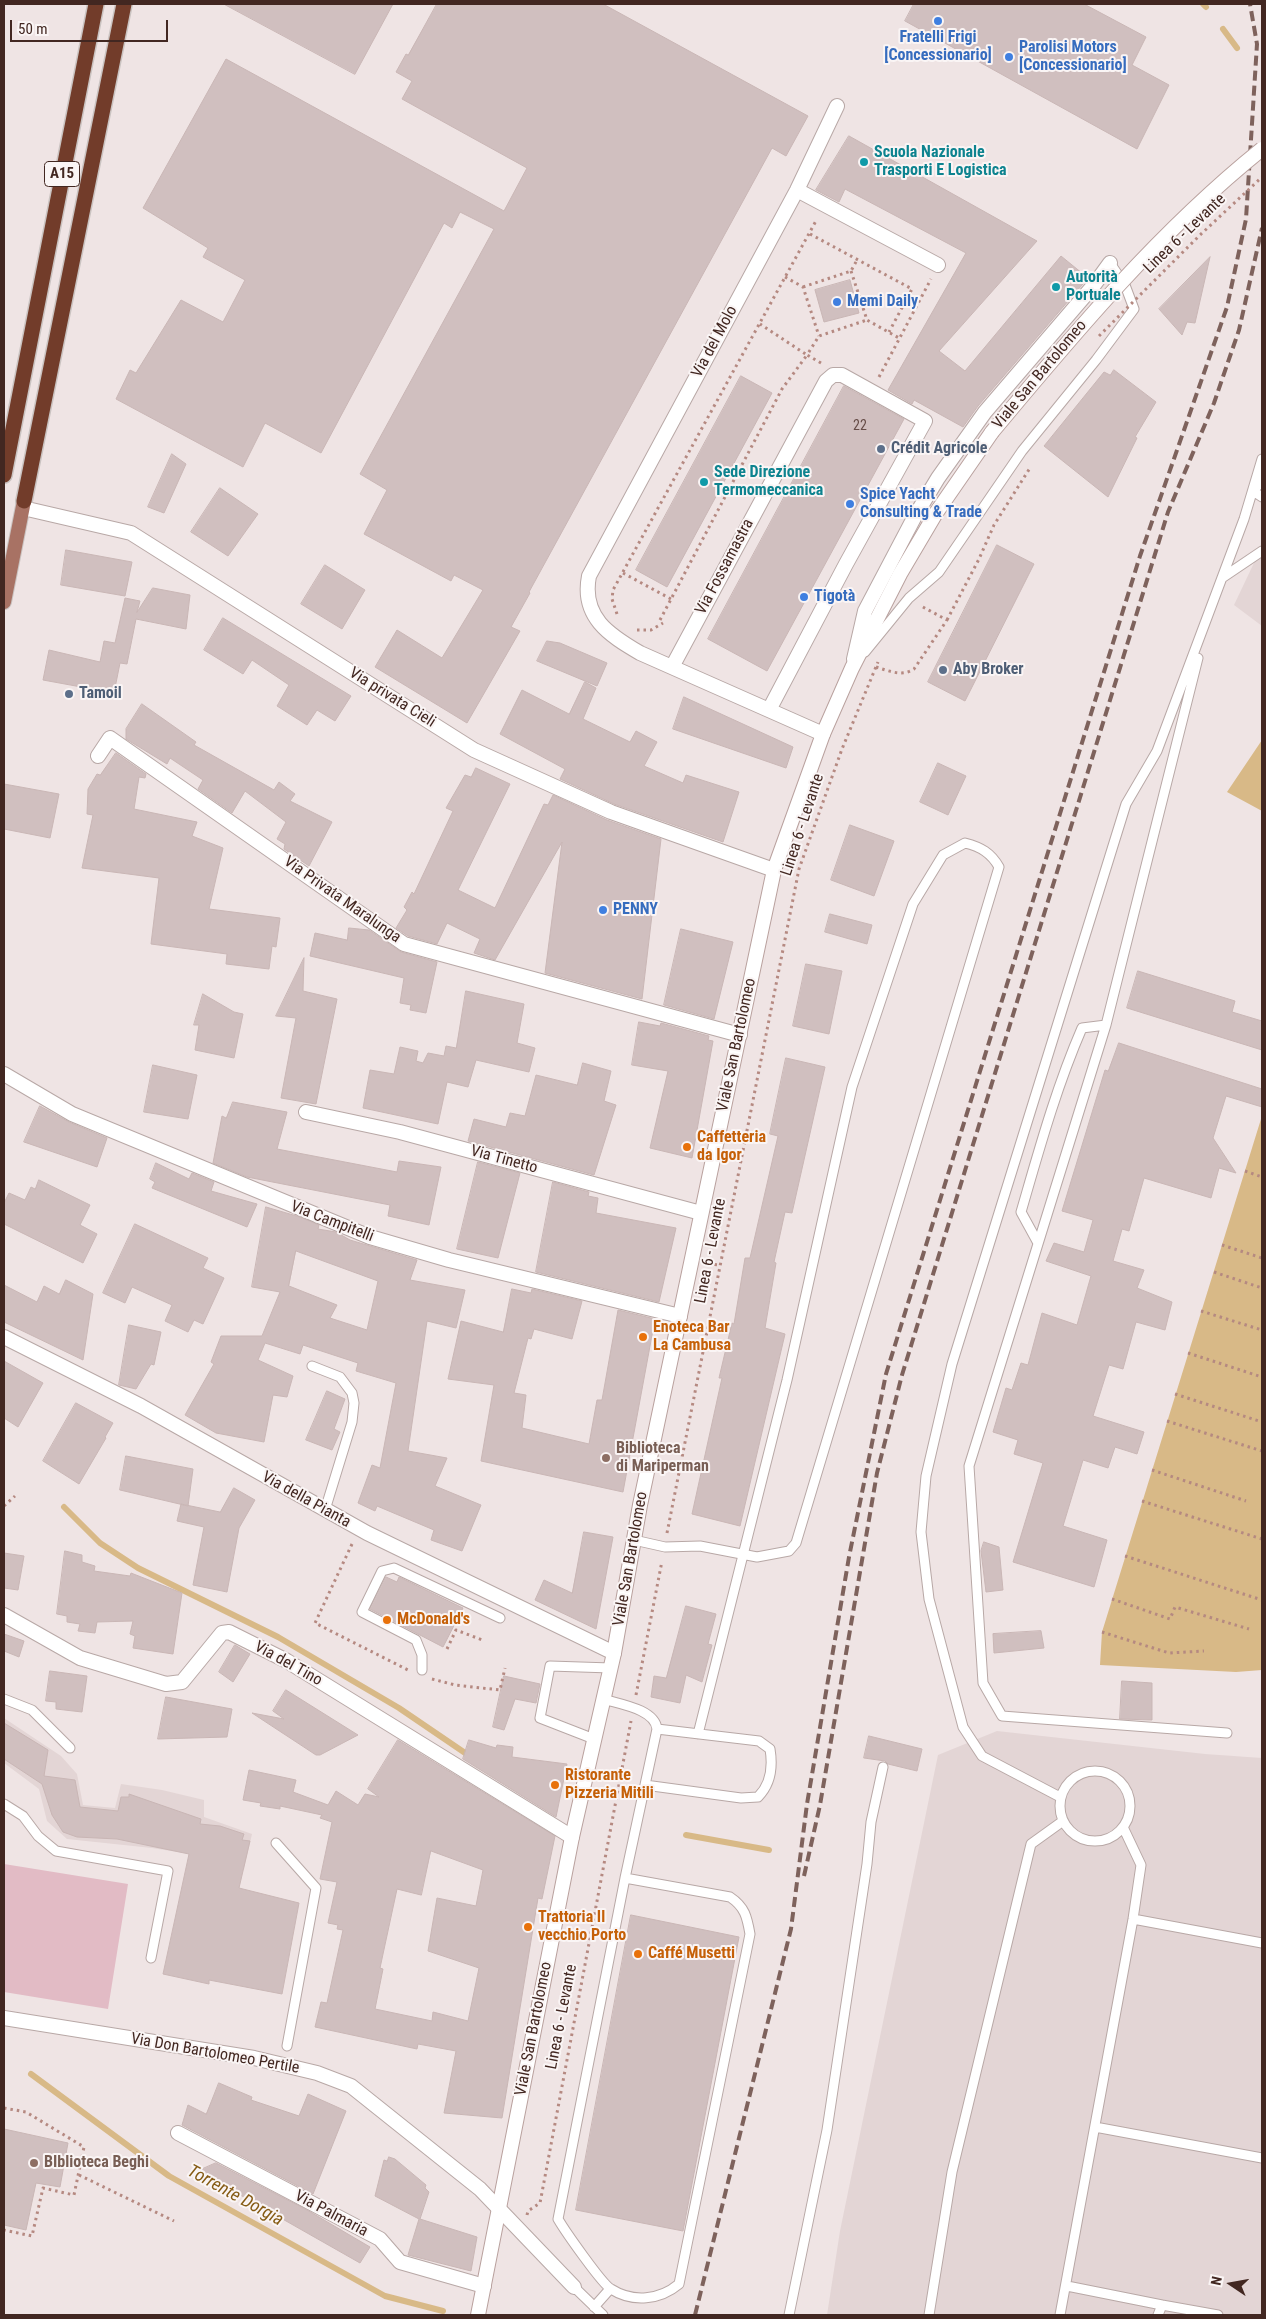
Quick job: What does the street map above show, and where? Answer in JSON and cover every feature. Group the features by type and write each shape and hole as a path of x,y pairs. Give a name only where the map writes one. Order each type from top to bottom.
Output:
{"highway":[{"name":"A15","path":"4,475 95,8"},
{"name":"A15","path":"23,504 123,11"}],"main road":[{"path":"4,602 23,504"}],"street":[{"name":"Via del Molo","path":"672,667 640,653 602,628 593,614 588,599 586,588 588,576 797,190 837,106"},
{"name":"Viale San Bartolomeo","path":"478,2315 572,1837 611,1668 634,1540 701,1212 774,870 823,734 852,668 900,574 936,513 992,432 1072,336 1127,275 1220,183 1262,149"},
{"path":"797,190 938,265"},
{"name":"Viale San Bartolomeo","path":"852,668 865,611 906,531 938,478 985,412 1094,285 1110,263"},
{"name":"Via Fossamastra","path":"672,667 826,381 833,375 842,375 925,421 846,564 769,710"},
{"name":"Via privata Cieli","path":"23,504 131,533 474,750 611,812 774,870"},
{"path":"672,667 823,734"},
{"name":"Via Privata Maralunga","path":"98,756 110,738 404,944 740,1035"},
{"name":"Via Campitelli","path":"4,1074 72,1114 370,1237 448,1260 680,1316"},
{"name":"Via Tinetto","path":"306,1112 400,1132 701,1212"},
{"name":"Via della Pianta","path":"4,1337 142,1406 374,1537 614,1653"},
{"name":"Via del Tino","path":"4,1615 80,1658 166,1684 182,1682 222,1633 229,1632 286,1661 572,1837"},
{"name":"Via Don Bartolomeo Pertile","path":"4,2018 254,2058 332,2077 351,2086 480,2189 522,2235 574,2287"},
{"name":"Via Palmaria","path":"178,2133 380,2239 400,2262 484,2286"}],"lane":[{"path":"852,668 909,598 939,572 1022,451 1096,360 1134,309 1125,285 1110,263"},
{"path":"1060,1797 982,1756 963,1727 929,1599 921,1532 926,1476 957,1347 1126,804 1157,751 1222,578 1262,459"},
{"path":"1252,491 1262,481"},
{"path":"1252,491 1262,497"},
{"path":"1222,578 1262,551"},
{"path":"1209,614 1106,1025 969,1466 983,1683 1002,1716 1227,1733"},
{"path":"634,1540 665,1547 700,1546 743,1554 757,1557 789,1551 796,1543 999,867 994,859 980,846 965,843 943,855 913,904 852,1087 796,1343 743,1554 698,1734"},
{"path":"1038,1243 1022,1212 1045,1132 1066,1066 1082,1028 1106,1025"},
{"path":"312,1366 340,1377 350,1389 354,1403 352,1422 325,1510"},
{"path":"422,1670 422,1655 416,1640 362,1612 382,1571 394,1568 500,1618"},
{"path":"594,1739 540,1718 550,1666 611,1668"},
{"path":"4,1699 32,1710 70,1748"},
{"path":"603,1699 634,1708 652,1716 656,1721 657,1728 624,1878 558,2210 558,2218 610,2289 630,2297 652,2298 668,2293 679,2284 750,1934 747,1914 740,1903 730,1897 624,1878"},
{"path":"645,1785 741,1798 758,1797 767,1789 772,1763 770,1750 758,1741 657,1728"},
{"path":"789,2315 827,2130 867,1864 871,1822 883,1766"},
{"path":"1094,1771 1105,1772 1115,1777 1123,1785 1128,1795 1130,1806 1128,1817 1123,1827 1109,1838 1091,1841 1079,1838 1070,1831 1063,1821 1060,1797 1065,1786 1074,1778 1094,1771"},
{"path":"4,1804 23,1816 38,1836 56,1851 168,1870 151,1958"},
{"path":"929,2315 952,2172 1031,1844 1063,1821"},
{"path":"1060,2315 1067,2286 1141,1865 1123,1827"},
{"path":"276,1843 316,1888 287,2046"},
{"path":"1133,1918 1262,1943"},
{"path":"1095,2127 1262,2158"},
{"path":"1067,2286 1218,2315"},
{"path":"574,2287 603,2315"},
{"path":"594,2307 610,2289"},
{"path":"1158,2315 1162,2305"}],"path":[{"name":"Linea 6 - Levante","path":"1093,342 1199,236 1262,177"},
{"path":"621,618 617,614 612,599 613,590 825,205"},
{"path":"810,234 912,289 888,332"},
{"path":"803,287 851,271 858,260"},
{"path":"872,391 938,265"},
{"path":"851,271 867,320 900,338"},
{"path":"785,277 803,287 819,336"},
{"path":"634,630 652,630 662,622 671,599 782,389 819,336 867,320"},
{"path":"760,324 807,354"},
{"path":"876,667 896,673 909,672 914,669 947,620 994,525 1032,466"},
{"path":"623,573 671,599"},
{"path":"909,598 947,620"},
{"name":"Linea 6 - Levante","path":"522,2235 528,2211 540,2203 665,1547 799,869 842,749 879,658"},
{"path":"1245,1171 1262,1177"},
{"path":"1222,1245 1262,1258"},
{"path":"705,1263 720,1265"},
{"path":"1214,1272 1262,1288"},
{"path":"1201,1311 1262,1330"},
{"path":"1188,1353 1262,1377"},
{"path":"1175,1394 1262,1422"},
{"path":"1167,1421 1262,1451"},
{"path":"1152,1470 1246,1500"},
{"path":"4,1506 14,1496"},
{"path":"1142,1501 1262,1539"},
{"path":"1125,1556 1262,1600"},
{"path":"1112,1599 1170,1619 1175,1607 1249,1629"},
{"path":"447,1650 454,1629 485,1641"},
{"path":"1102,1632 1169,1653 1204,1651"},
{"path":"4,2108 26,2112 84,2147 74,2195 43,2188 32,2236 4,2230"},
{"path":"79,2176 174,2221"}],"shaded area":[{"path":"1262,546 1262,626 1234,605"},
{"path":"1262,740 1262,811 1227,792"},
{"path":"1261,1119 1262,1670 1236,1672 1100,1665 1102,1632"},
{"path":"4,1718 61,1756 77,1774 83,1805 115,1808 121,1784 162,1790 204,1800 204,1817 252,1834 244,1869 203,1856 152,1848 67,1839 47,1821 39,1789 4,1763"},
{"path":"997,1731 1205,1754 1262,1758 1262,2315 827,2315 840,2231 938,1755"},
{"path":"4,1864 128,1884 108,2009 4,1992"}],"building":[{"path":"224,4 393,4 355,74"},
{"path":"437,4 603,4 808,116 786,156 772,148 529,592 511,627 520,631 467,723 375,667 397,630 442,658 483,590 454,575 451,581 364,534 387,490 360,474 494,229 460,212 452,228 444,223 321,453 265,423 243,467 116,399 130,370 136,373 181,300 223,322 245,280 203,257 208,248 143,208 226,59 504,211 527,168 402,99 412,81 396,72"},
{"path":"914,4 1084,4 1146,37 1132,65 1169,85 1137,149 905,21"},
{"path":"849,136 1037,241 939,351 965,371 1061,256 1088,278 978,406 963,427 914,400 912,404 888,390 966,253 845,189 839,202 816,190"},
{"path":"1210,257 1195,323 1187,322 1182,335 1159,309"},
{"name":"Memi Daily","path":"850,280 859,313 824,322 815,290"},
{"path":"1114,370 1156,402 1135,437 1137,438 1108,497 1044,446 1104,372 1110,375"},
{"name":"Sede Direzione Termomeccanica","path":"741,376 772,393 667,587 636,570"},
{"path":"844,386 904,419 767,671 708,639"},
{"path":"172,454 186,464 164,513 148,507"},
{"path":"220,488 258,514 228,556 191,532"},
{"path":"997,545 1034,564 965,701 928,682"},
{"path":"66,550 132,562 125,596 61,585"},
{"path":"325,565 365,590 342,629 301,604"},
{"path":"153,588 190,595 186,629 136,619 127,664 120,663 114,693 43,680 49,650 100,662 104,641 115,643 125,598 140,601 137,612"},
{"path":"223,618 351,696 335,721 317,710 307,725 277,706 289,685 252,660 243,674 204,650"},
{"path":"547,641 560,643 607,663 597,686 537,661"},
{"path":"585,682 596,688 583,719 630,742 636,731 657,742 644,766 683,783 686,775 739,792 723,842 614,804 560,779 565,769 500,734 522,690 569,714"},
{"path":"684,697 793,747 786,768 673,729"},
{"path":"142,704 196,742 194,745 274,790 279,782 295,794 290,801 332,822 309,866 284,849 285,844 277,839 286,822 245,791 232,813 198,789 203,780 170,758 167,764 126,739 126,729"},
{"path":"116,753 146,774 145,778 139,777 134,809 197,822 192,836 223,848 209,909 280,918 276,947 272,946 269,969 226,964 227,954 151,944 159,878 82,868 93,815 87,814 88,789 97,774 100,775"},
{"path":"938,763 966,776 948,815 920,802"},
{"path":"476,768 510,784 458,890 495,908 544,804 548,805 553,795 607,820 661,839 642,999 545,973 562,842 495,960 474,953 480,939 447,923 437,944 408,936 396,928 407,910 404,907 412,892 414,894 453,811 446,808 465,775 471,777"},
{"path":"4,784 59,794 50,838 4,829"},
{"path":"850,825 894,841 874,896 831,880"},
{"path":"830,914 872,925 867,944 825,932"},
{"path":"349,928 369,930 401,952 437,962 426,1013 410,1010 411,1005 400,1003 404,978 310,956 315,933 347,940"},
{"path":"681,929 733,942 714,1019 664,1005"},
{"path":"304,958 303,991 337,999 316,1104 281,1098 296,1018 276,1016"},
{"path":"806,964 842,971 829,1034 793,1026"},
{"path":"1138,971 1235,1001 1232,1012 1262,1021 1262,1050 1127,1008"},
{"path":"466,991 524,1004 517,1043 535,1048 529,1072 476,1060 468,1087 447,1082 438,1124 363,1108 370,1070 394,1074 400,1047 418,1051 416,1061 423,1063 428,1053 444,1056 446,1046 456,1048"},
{"path":"203,994 234,1012 243,1014 234,1058 195,1050 199,1025 194,1025"},
{"path":"639,1022 660,1026 661,1023 709,1036 708,1040 713,1041 692,1158 650,1148 668,1071 632,1065"},
{"path":"1119,1043 1262,1089 1262,1107 1226,1096 1213,1138 1236,1173 1219,1168 1211,1198 1144,1178 1129,1231 1122,1229 1113,1261 1144,1270 1137,1288 1172,1302 1165,1330 1136,1322 1123,1369 1109,1365 1093,1416 1144,1432 1137,1454 1115,1447 1108,1468 1083,1460 1063,1526 1107,1540 1094,1587 1013,1562 1043,1463 1014,1454 1018,1440 993,1432 1006,1388 1012,1390 1021,1363 1028,1365 1042,1313 1077,1325 1091,1276 1046,1261 1054,1243 1084,1252 1093,1220 1062,1211 1105,1070 1108,1071"},
{"path":"786,1058 825,1067 792,1213 785,1212 774,1262 776,1263 765,1328 785,1334 740,1526 692,1514 722,1378 719,1378 732,1323 734,1324 745,1258 750,1258 778,1136 770,1134"},
{"path":"583,1063 611,1071 604,1101 616,1105 594,1175 468,1141 474,1119 506,1127 510,1113 525,1116 536,1075 577,1085"},
{"path":"153,1065 197,1075 188,1119 144,1112"},
{"path":"233,1102 287,1112 277,1149 397,1172 399,1161 441,1167 429,1225 388,1216 390,1205 247,1177 213,1163 222,1116 226,1118"},
{"path":"40,1106 69,1122 107,1138 97,1167 24,1142"},
{"path":"478,1162 520,1173 498,1258 457,1249"},
{"path":"156,1163 189,1179 192,1173 214,1182 211,1191 257,1204 247,1227 152,1188 155,1182 150,1179"},
{"path":"39,1180 90,1205 80,1225 97,1234 83,1263 4,1224 4,1203 9,1193 25,1200 31,1187 35,1189"},
{"path":"553,1182 589,1192 588,1196 598,1198 596,1213 676,1228 659,1302 536,1272"},
{"path":"266,1207 319,1225 318,1229 336,1232 350,1240 417,1260 410,1280 465,1290 456,1328 427,1321 408,1451 447,1458 435,1486 481,1505 462,1551 431,1540 434,1530 377,1506 375,1511 358,1503 372,1465 380,1468 396,1383 356,1371 358,1363 303,1345 300,1354 265,1343 258,1360 293,1376 287,1397 273,1395 264,1442 216,1433 185,1415 214,1364 211,1362 221,1336 262,1336 280,1292 252,1287","holes":["296,1251 378,1281 367,1330 330,1318 337,1305 289,1286"]},
{"path":"135,1224 208,1258 203,1268 224,1278 203,1324 194,1320 188,1332 165,1321 172,1305 132,1287 125,1303 103,1293"},
{"path":"66,1280 93,1294 83,1360 4,1322 4,1285 37,1302 44,1286 59,1294"},
{"path":"512,1289 531,1293 532,1289 582,1301 572,1339 534,1329 531,1339 528,1338 514,1393 526,1395 522,1428 589,1444 597,1400 602,1400 618,1310 655,1319 623,1492 481,1461 494,1385 448,1379 461,1321 503,1332"},
{"path":"129,1325 161,1332 154,1365 151,1364 136,1389 119,1385"},
{"path":"4,1361 43,1383 18,1427 4,1418"},
{"path":"327,1391 345,1399 334,1429 340,1432 332,1450 306,1440"},
{"path":"76,1403 113,1423 79,1484 43,1461"},
{"path":"126,1456 193,1469 188,1506 120,1490"},
{"path":"234,1488 255,1500 239,1528 227,1592 193,1585 204,1527 177,1521 181,1504 220,1512"},
{"path":"584,1532 613,1537 596,1629 535,1600 544,1580 572,1593"},
{"path":"984,1542 999,1547 1003,1590 986,1592 981,1551"},
{"path":"65,1551 82,1555 82,1562 95,1566 94,1571 130,1576 131,1573 182,1593 173,1654 133,1648 135,1636 130,1634 133,1621 97,1622 95,1633 78,1631 80,1624 67,1622 67,1616 57,1614"},
{"path":"4,1553 24,1556 18,1590 4,1588"},
{"path":"386,1577 397,1582 399,1577 463,1608 443,1647 370,1609"},
{"path":"686,1606 716,1614 708,1644 712,1645 702,1682 686,1675 680,1703 651,1697 654,1676 666,1678"},
{"path":"1041,1631 1044,1648 994,1653 993,1634"},
{"path":"4,1634 24,1641 19,1657 4,1651"},
{"path":"235,1645 250,1654 233,1682 219,1672"},
{"path":"50,1671 87,1676 82,1712 56,1709 56,1702 46,1701"},
{"path":"504,1676 540,1684 536,1703 515,1699 504,1730 493,1727"},
{"path":"1122,1681 1152,1683 1152,1720 1120,1719"},
{"path":"286,1690 358,1735 320,1755 316,1755 252,1713 284,1719 273,1711"},
{"path":"166,1697 232,1709 227,1737 158,1739"},
{"path":"4,1723 48,1750 44,1776 75,1780 80,1807 118,1811 121,1797 129,1797 129,1794 201,1819 200,1824 220,1826 244,1834 242,1840 250,1841 239,1888 299,1903 282,1994 209,1980 209,1984 163,1974 189,1854 117,1839 77,1837 63,1832 52,1815 42,1784 4,1759"},
{"path":"869,1736 922,1749 917,1771 888,1764 885,1761 864,1758"},
{"path":"398,1740 555,1836 542,1899 538,1898 502,2118 444,2113 456,2051 418,2044 417,2049 315,2027 321,2002 327,2003 343,1930 337,1929 338,1925 328,1923 337,1882 320,1879 332,1822 320,1818 322,1815 280,1806 280,1809 260,1806 261,1803 243,1800 249,1770 296,1780 293,1792 328,1805 336,1791 358,1805 365,1794 379,1797 368,1789","holes":["431,1851 483,1870 476,1906 437,1898 428,1951 479,1968 468,2021 433,2012 432,2021 375,2009 383,1969 380,1968 397,1889 421,1895"]},
{"path":"469,1740 496,1748 497,1745 513,1747 512,1757 567,1764 556,1817 463,1759"},
{"path":"631,1915 739,1937 683,2231 576,2210"},
{"path":"219,2083 252,2097 251,2100 299,2116 308,2094 346,2111 313,2194 182,2125 188,2105 206,2114"},
{"name":"BIblioteca Beghi","path":"4,2129 68,2143 60,2187 36,2183 26,2230 4,2225"},
{"path":"389,2157 395,2159 426,2185 425,2188 429,2192 420,2219 477,2237 471,2271 408,2255 419,2219 375,2196 384,2160 387,2161"},
{"path":"216,2163 307,2210 370,2247 360,2263 198,2171"}],"waterway":[{"path":"1203,4 1206,7"},
{"path":"1223,29 1237,48"},
{"path":"64,1507 100,1543 138,1568 278,1637 399,1708 471,1757"},
{"path":"686,1835 769,1850"},
{"name":"Torrente Dorgia","path":"31,2074 169,2176 385,2296 443,2311"}],"railway":[{"path":"695,2315 791,1929 807,1804 849,1557 886,1374 1140,556 1227,307 1246,219 1257,44 1250,4"},
{"path":"804,1876 820,1805 877,1473 902,1375 1168,512 1214,403 1239,330 1262,228"}],"place":[{"name":"Fratelli Frigi [Concessionario]","path":"938,21"},
{"name":"Parolisi Motors [Concessionario]","path":"1009,57"},
{"name":"Scuola Nazionale Trasporti E Logistica","path":"864,162"},
{"name":"Autorità Portuale","path":"1056,287"},
{"name":"Memi Daily","path":"837,302"},
{"name":"Crédit Agricole","path":"881,449"},
{"name":"Sede Direzione Termomeccanica","path":"704,482"},
{"name":"Spice Yacht Consulting & Trade","path":"850,504"},
{"name":"Tigotà","path":"804,597"},
{"name":"Aby Broker","path":"943,670"},
{"name":"Tamoil","path":"69,694"},
{"name":"PENNY","path":"603,910"},
{"name":"Caffetteria da Igor","path":"687,1147"},
{"name":"Enoteca Bar La Cambusa","path":"643,1337"},
{"name":"Biblioteca di Mariperman","path":"606,1458"},
{"name":"McDonald's","path":"387,1620"},
{"name":"Ristorante Pizzeria Mitili","path":"555,1785"},
{"name":"Trattoria Il vecchio Porto","path":"528,1927"},
{"name":"Caffé Musetti","path":"638,1954"},
{"name":"BIblioteca Beghi","path":"34,2163"}]}
